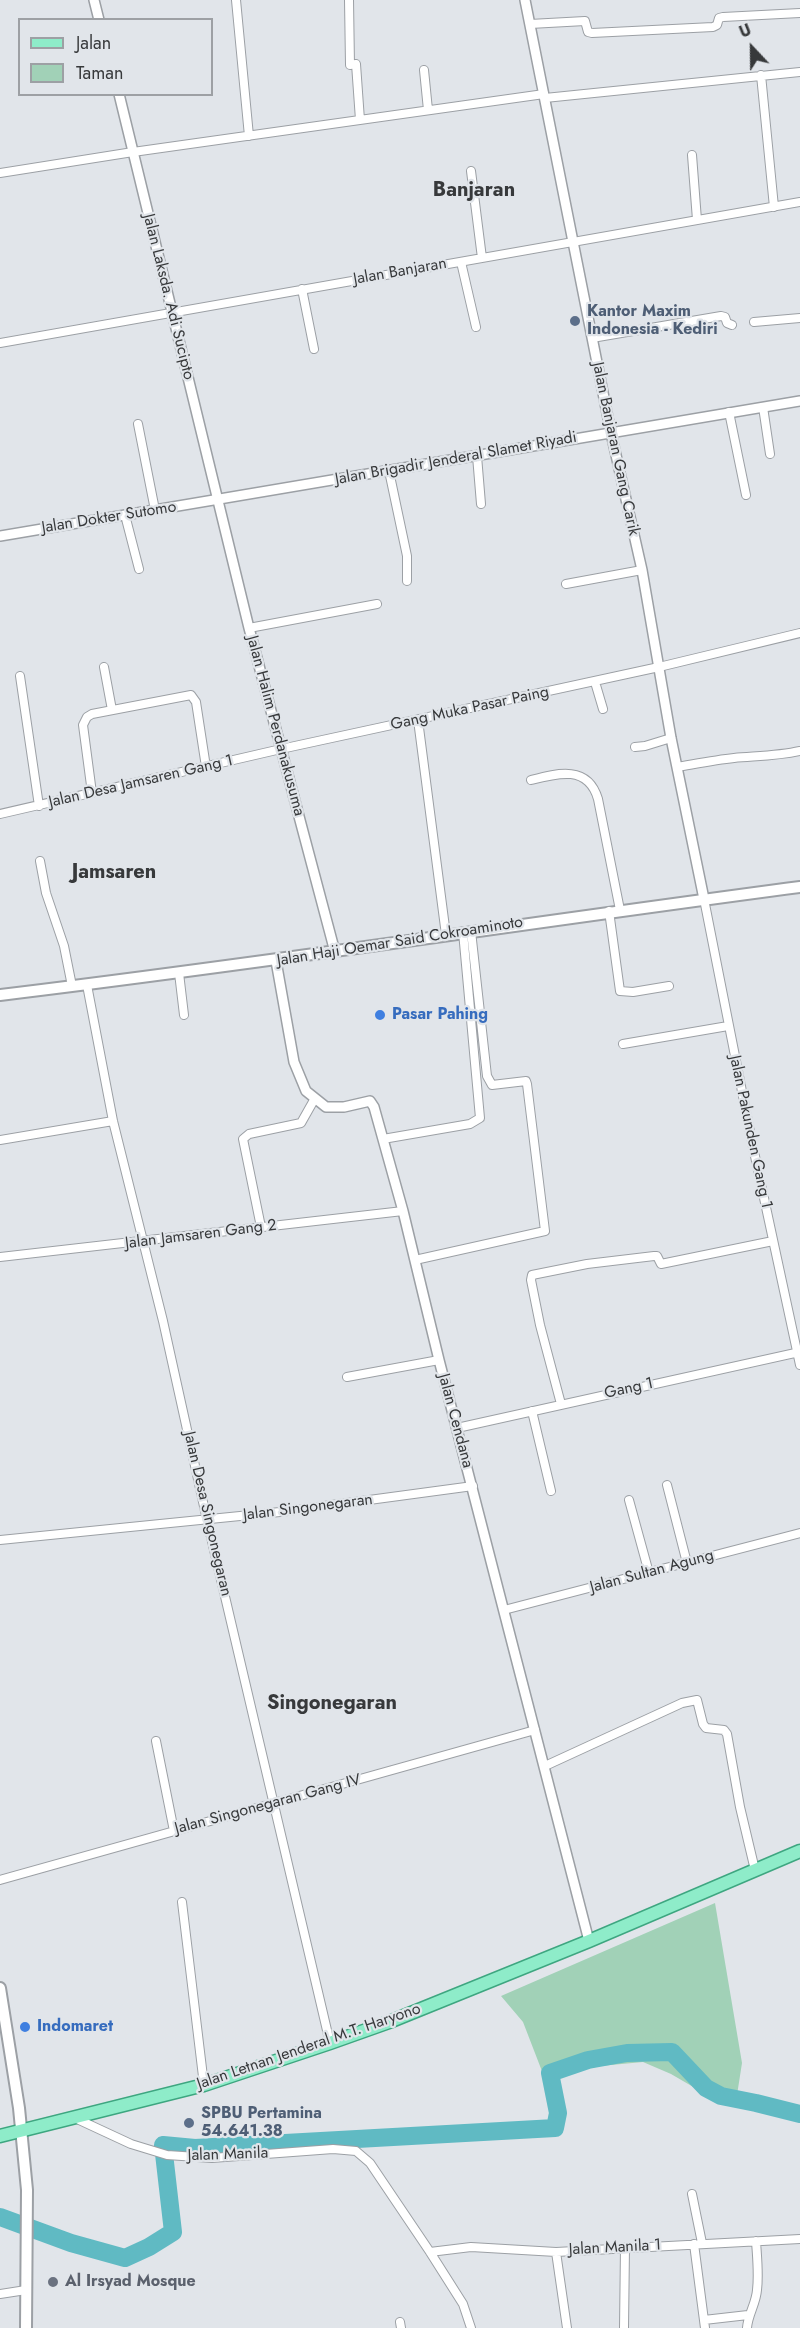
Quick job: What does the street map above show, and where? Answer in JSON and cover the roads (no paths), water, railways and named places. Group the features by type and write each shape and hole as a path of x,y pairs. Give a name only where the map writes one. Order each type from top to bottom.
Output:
{"main road":[{"name":"Jalan Haji Oemar Said Cokroaminoto","path":"0,995 276,961 467,931 800,887"},
{"name":"Jalan Letnan Jenderal M.T. Haryono","path":"0,2136 204,2085 389,2022 590,1941 800,1851"},
{"path":"0,1988 1,2007 19,2109 28,2219 26,2328"}],"street":[{"path":"94,0 98,18"},
{"path":"236,0 249,136"},
{"path":"349,0 350,65 357,64 360,120"},
{"name":"Jalan Banjaran Gang Carik","path":"525,0 610,433 642,570 671,738 704,899"},
{"path":"530,24 585,21 588,32 592,33 715,27 719,18 723,17 800,13"},
{"path":"424,70 428,110"},
{"path":"0,173 428,110 545,96 693,85 800,72"},
{"path":"761,75 774,207"},
{"name":"Jalan Laksda. Adi Sucipto","path":"119,96 218,500"},
{"path":"693,154 697,220"},
{"path":"471,171 482,258"},
{"name":"Jalan Banjaran","path":"0,343 800,202"},
{"path":"461,262 476,327"},
{"path":"302,289 314,349"},
{"path":"592,338 721,316 732,325"},
{"path":"754,322 800,318"},
{"name":"Jalan Brigadir Jenderal Slamet Riyadi","path":"218,500 800,401"},
{"path":"763,407 770,454"},
{"path":"729,412 746,495"},
{"path":"138,424 154,510"},
{"path":"477,456 481,504"},
{"path":"389,471 407,556 407,581"},
{"name":"Jalan Dokter Sutomo","path":"0,536 218,500"},
{"name":"Jalan Halim Perdanakusuma","path":"218,500 249,628 335,952"},
{"path":"125,515 139,569"},
{"path":"566,584 642,570"},
{"path":"249,628 377,604"},
{"name":"Gang Muka Pasar Paing","path":"281,749 595,682 800,633"},
{"path":"104,668 112,710"},
{"path":"20,676 39,806"},
{"path":"595,682 603,709"},
{"path":"93,793 82,724 92,714 187,694 193,696 196,702 206,767"},
{"path":"418,720 446,935"},
{"path":"635,747 671,738"},
{"name":"Jalan Desa Jamsaren Gang 1","path":"0,814 281,749"},
{"path":"677,768 735,758 777,756 800,751"},
{"path":"531,780 565,774 582,777 593,785 598,799 615,911 620,991 633,992 669,986"},
{"path":"40,861 46,893 64,946 72,986"},
{"name":"Jalan Pakunden Gang 1","path":"704,899 728,1026 800,1365"},
{"path":"383,1139 470,1124 480,1118 467,931"},
{"path":"415,1260 545,1231 527,1084 526,1081 519,1080 492,1085 487,1076 467,931"},
{"path":"261,1227 243,1138 249,1134 301,1123 314,1100 306,1091 296,1071 276,961"},
{"path":"179,973 184,1015"},
{"name":"Jalan Desa Singonegaran","path":"87,985 113,1121 330,2043"},
{"path":"623,1044 728,1026"},
{"name":"Jalan Cendana","path":"314,1100 333,1108 370,1101 374,1107 403,1211 439,1360 590,1941"},
{"path":"0,1140 113,1121"},
{"name":"Jalan Jamsaren Gang 2","path":"0,1257 403,1211"},
{"path":"561,1404 540,1325 532,1275 587,1264 654,1256 661,1264 773,1241"},
{"name":"Gang 1","path":"457,1428 799,1353"},
{"path":"347,1377 439,1360"},
{"path":"532,1411 551,1491"},
{"path":"666,1485 687,1563"},
{"name":"Jalan Singonegaran","path":"0,1540 207,1520 473,1486"},
{"path":"629,1500 649,1573"},
{"name":"Jalan Sultan Agung","path":"504,1610 800,1533"},
{"path":"545,1766 682,1703 698,1700 706,1728 724,1730 727,1734 736,1789 755,1870"},
{"name":"Jalan Singonegaran Gang IV","path":"0,1880 536,1730"},
{"path":"156,1740 174,1831"},
{"path":"182,1902 204,2085"},
{"name":"Jalan Manila","path":"75,2118 131,2144 164,2154 212,2158 333,2149 356,2151 370,2163 430,2252 463,2304 471,2328"},
{"path":"692,2194 704,2324 748,2315"},
{"name":"Jalan Manila 1","path":"430,2252 480,2247 556,2252 800,2239"},
{"path":"747,2328 748,2315 757,2290 756,2241"},
{"path":"624,2328 625,2247"},
{"path":"556,2252 567,2328"},
{"path":"0,2294 26,2290"}],"waterway":[{"path":"0,2217 71,2243 125,2258 173,2232 163,2145 195,2148 555,2128 558,2113 550,2073 588,2060 627,2053 672,2052 706,2088 721,2096 800,2114"}],"place":[{"name":"Kantor Maxim Indonesia - Kediri","path":"575,321"},
{"name":"Pasar Pahing","path":"380,1015"},
{"name":"Indomaret","path":"25,2027"},
{"name":"SPBU Pertamina 54.641.38","path":"189,2123"},
{"name":"Al Irsyad Mosque","path":"53,2282"}],"district":[{"name":"Banjaran","path":"474,191"},
{"name":"Jamsaren","path":"114,873"},
{"name":"Singonegaran","path":"332,1704"}]}
